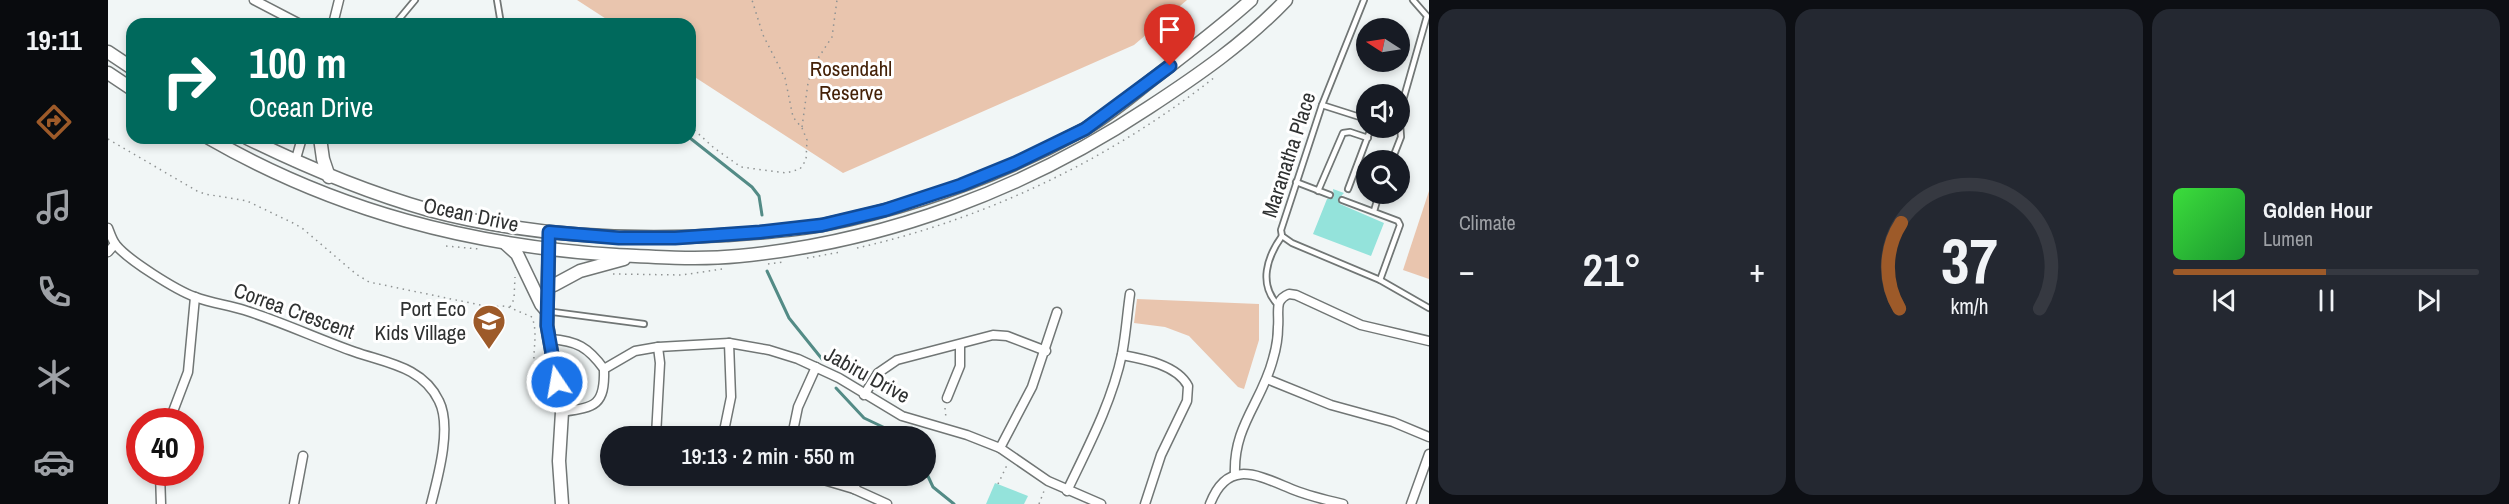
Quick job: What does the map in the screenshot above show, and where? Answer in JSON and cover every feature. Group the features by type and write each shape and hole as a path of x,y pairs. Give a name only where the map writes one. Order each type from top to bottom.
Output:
{"main road":[{"name":"Ocean Drive","path":"259,144 329,177 430,210 554,233 619,238 675,238 822,225 885,210 961,185 1015,163 1085,129 1182,58 1251,0"},
{"name":"Ocean Drive","path":"221,144 291,179 378,213 468,236 553,250 634,256 694,259 749,255 859,235 958,206 1045,168 1112,132 1192,79 1259,28 1286,0"},
{"path":"108,52 126,64"},
{"path":"108,73 126,85"},
{"path":"321,144 329,177"},
{"path":"291,179 295,162"},
{"path":"550,312 554,233"},
{"path":"506,243 517,254 550,312"},
{"path":"553,250 554,285 547,326 562,412 559,460 562,504"},
{"path":"554,285 580,271 634,256"}],"street":[{"path":"254,0 288,18"},
{"path":"334,18 339,0"},
{"path":"295,162 300,144"},
{"path":"108,228 115,244 108,252"},
{"name":"Correa Crescent","path":"115,244 131,258 178,290 243,310 321,341 401,366 415,373 431,388 440,402 444,420 438,478 431,504"},
{"path":"1067,491 1101,418 1122,355 1130,294"},
{"path":"1235,474 1234,454 1238,441 1244,423 1267,379 1273,358 1278,328 1278,305 1282,298 1289,294 1296,295 1361,325 1429,341"},
{"path":"174,408 188,372 195,297"},
{"path":"1000,448 1032,387 1046,351 1057,312"},
{"path":"864,394 878,373 897,360 1000,334 1046,351"},
{"path":"549,337 585,347 604,369 604,390 599,401 587,408 562,412"},
{"path":"725,426 731,397 729,343"},
{"name":"Jabiru Drive","path":"604,369 635,351 658,347 729,343 769,350 816,367 902,417 1000,448 1048,481 1101,504"},
{"path":"947,398 960,366 960,345"},
{"path":"657,426 660,373 658,347"},
{"path":"1122,355 1160,365 1177,374 1188,386 1187,401 1161,455 1145,504"},
{"path":"794,426 798,407 816,367"},
{"path":"1267,379 1331,405 1392,422 1429,436"},
{"path":"1411,504 1429,454"},
{"path":"294,504 303,456"},
{"path":"1210,504 1214,494 1224,482 1235,474 1247,473 1296,491 1342,504"},
{"path":"160,486 161,504"},
{"path":"844,486 887,504"}],"lane":[{"path":"400,18 415,0"},
{"path":"497,0 500,18"},
{"name":"Maranatha Place","path":"1364,0 1322,105 1282,222 1282,236 1292,243 1380,279 1429,308"},
{"path":"1413,0 1427,16"},
{"path":"1408,84 1429,7"},
{"path":"1322,105 1356,116"},
{"path":"1318,191 1343,133 1356,134"},
{"path":"1348,189 1368,138"},
{"path":"1296,182 1330,195"},
{"path":"1342,200 1398,221 1401,225 1380,279"},
{"path":"1374,211 1376,204"},
{"path":"1278,305 1268,291 1267,269 1274,248 1282,236"},
{"path":"550,312 644,324"}],"path":[{"path":"696,132 714,148 741,167 786,173 800,169 806,160 807,140 794,117 785,78 763,35 752,0"},
{"path":"802,128 808,83 813,66 832,37 837,0"},
{"path":"108,139 197,191 247,201 302,228 356,274 369,282 490,307 510,308 532,317 536,328 533,363 535,379 542,398"},
{"path":"446,246 466,250 484,249"},
{"path":"510,308 514,299 515,272 523,266"},
{"path":"947,398 945,412 948,430"},
{"path":"998,484 1012,456"},
{"path":"1040,504 1048,481"}],"green space":[{"name":"Rosendahl Reserve","path":"577,0 1187,0 1134,45 843,173 696,78 696,18 605,18"},
{"path":"1429,191 1429,279 1403,270"},
{"path":"1137,299 1259,304 1259,340 1244,389 1238,387 1189,336 1165,327 1134,323"}],"building":[{"path":"1333,189 1344,193 1338,199 1340,204 1384,223 1371,256 1313,234 1327,199 1334,197"},
{"path":"995,483 1028,496 1024,504 986,504"}],"waterway":[{"path":"696,143 752,187 759,196 762,215"},
{"path":"767,271 789,318 822,359"},
{"path":"836,388 864,418 881,426"},
{"path":"933,486 954,504"}],"place":[{"name":"Port Eco Kids Village","path":"489,350"}],"route":[{"path":"557,382 552,366 547,326 549,232 619,238 675,238 822,225 885,210 961,185 1015,163 1085,129 1170,66"}]}
